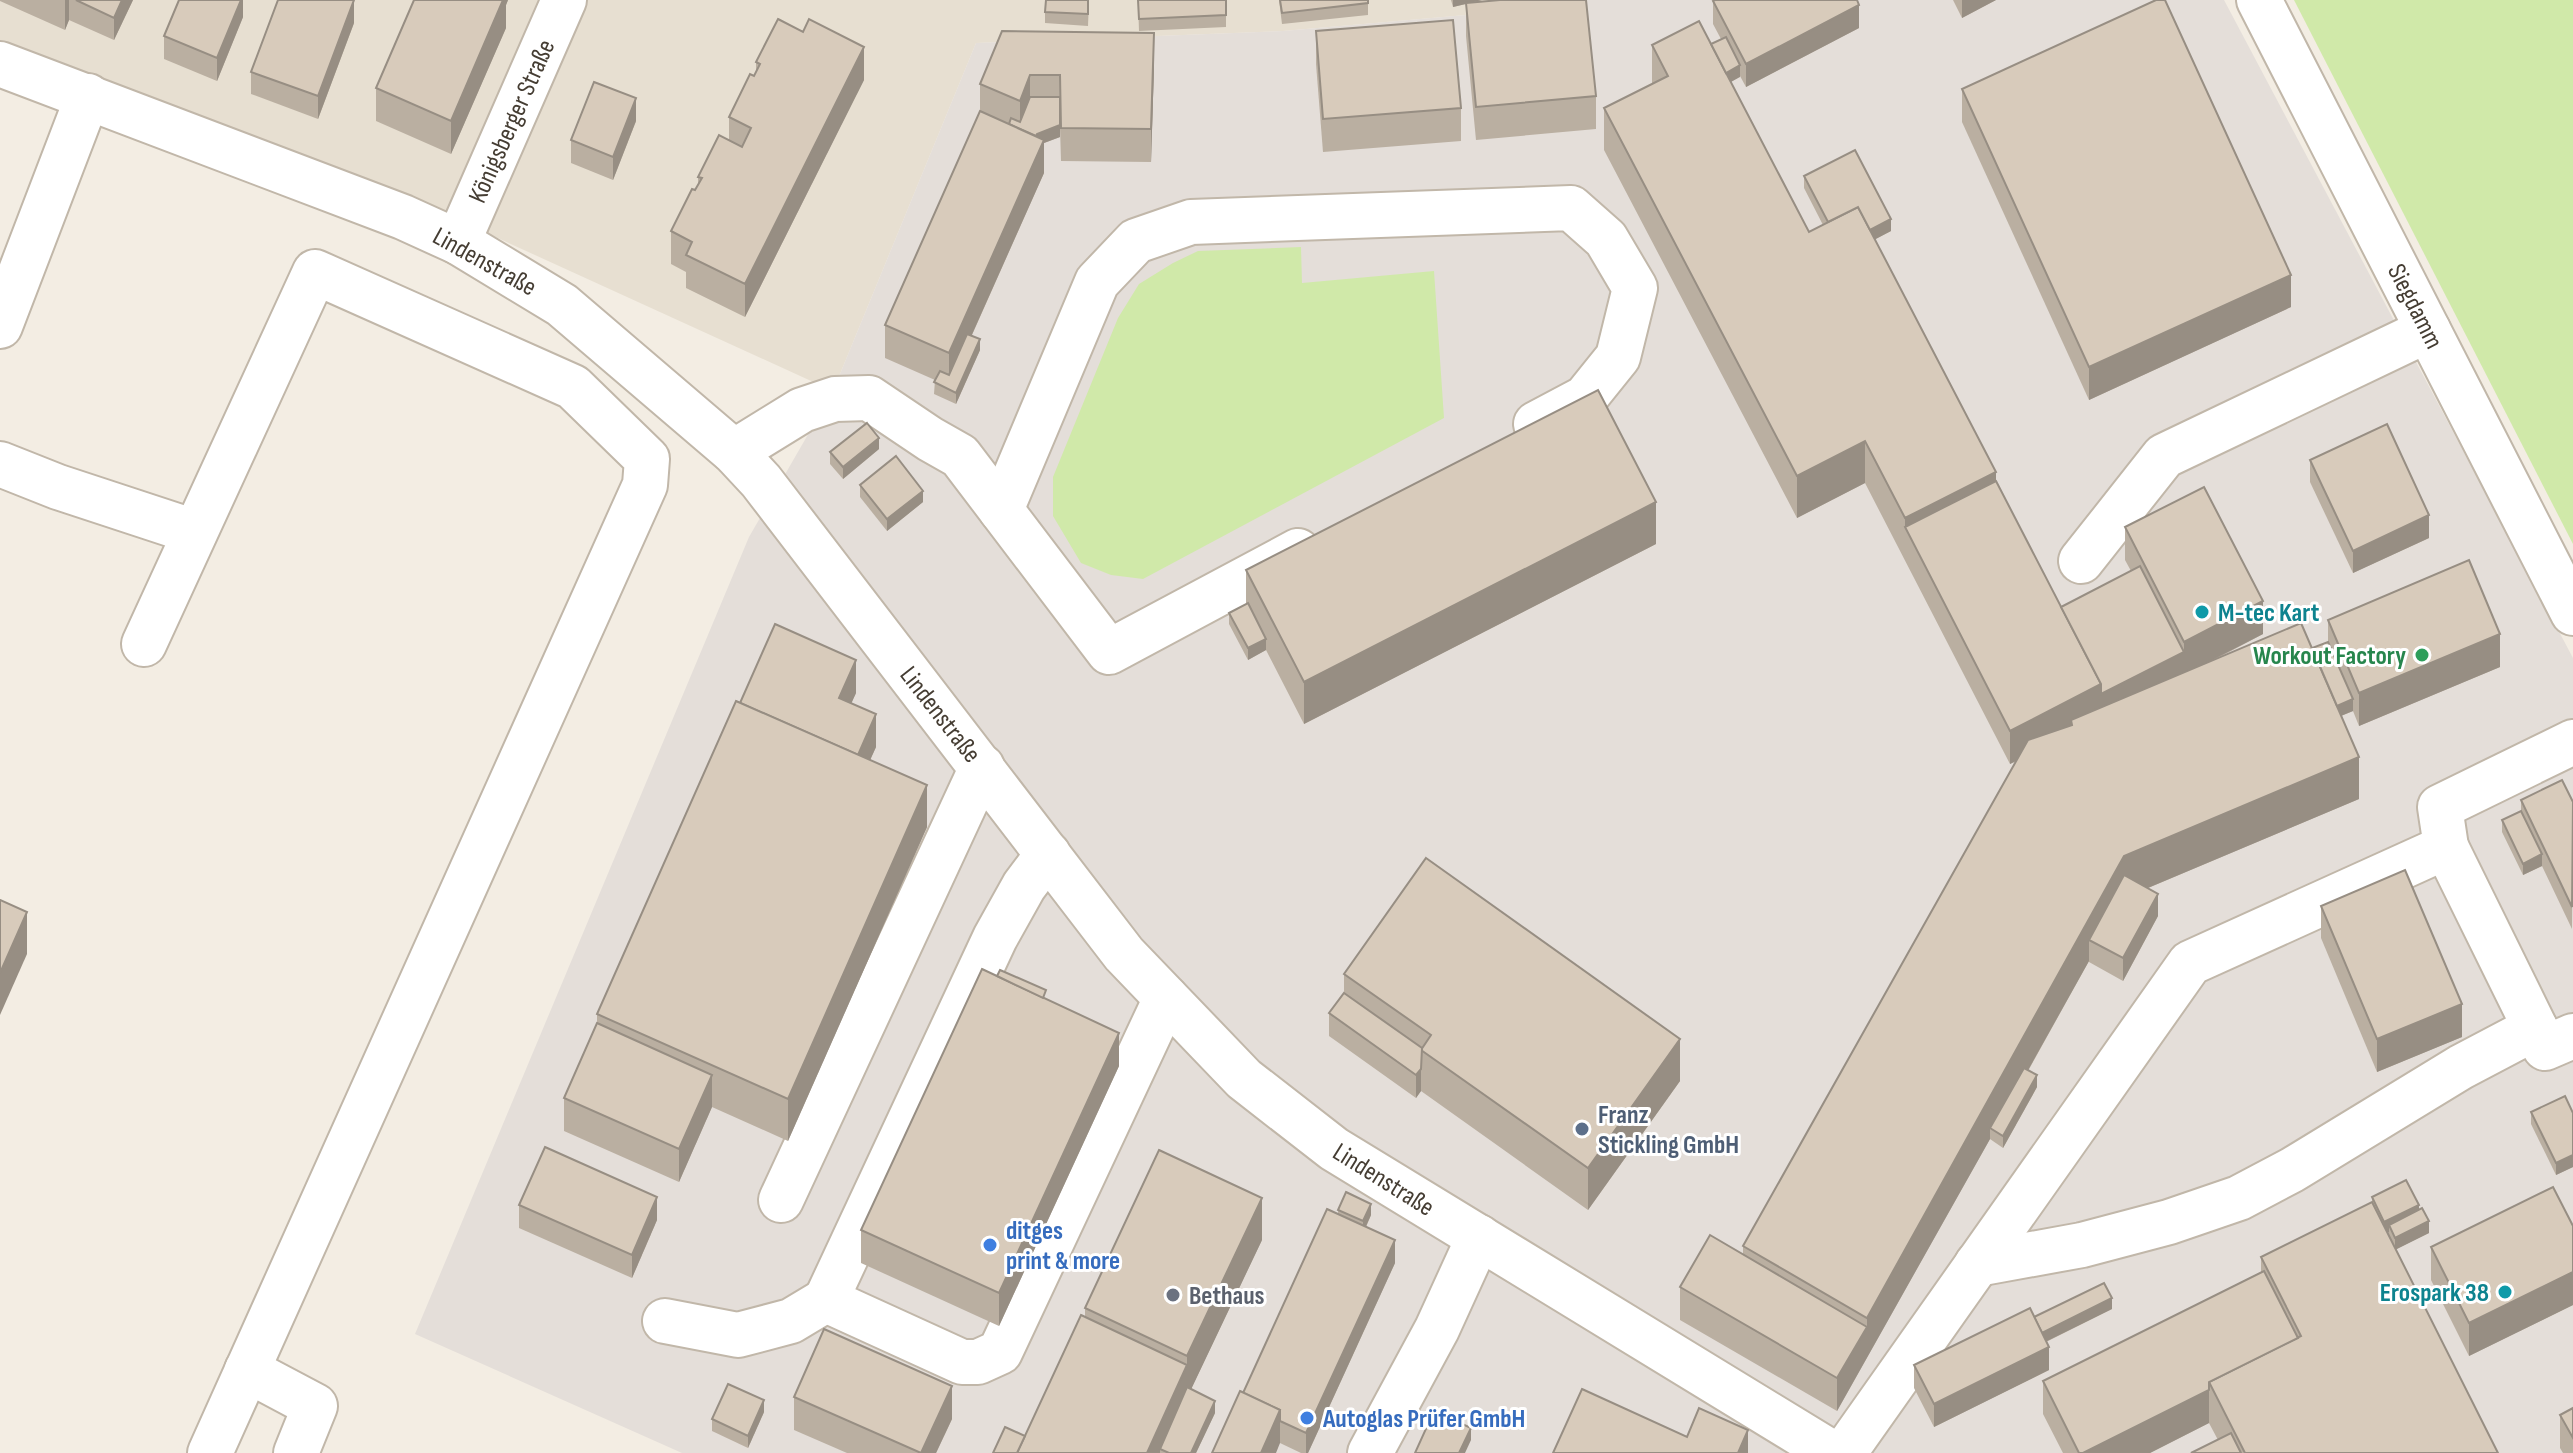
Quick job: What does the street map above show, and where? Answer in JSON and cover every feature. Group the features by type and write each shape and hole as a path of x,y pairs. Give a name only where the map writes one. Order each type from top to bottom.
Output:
{"street":[{"name":"Königsberger Straße","path":"458,242 564,0"},
{"name":"Siegdamm","path":"2259,0 2573,613"},
{"name":"Lindenstraße","path":"0,64 403,217 458,242 562,305 734,452 761,481 1124,954 1244,1079 1334,1149 1832,1453"},
{"path":"0,326 88,96"},
{"path":"1001,510 1097,282 1136,241 1191,222 1571,208 1606,239 1635,288 1618,357 1585,398 1501,442"},
{"path":"144,644 315,272 573,387 647,459 645,485 210,1453"},
{"path":"2081,561 2164,456 2428,330"},
{"path":"734,452 802,410 835,399 869,398 960,456 1109,652 1333,532"},
{"path":"0,464 58,487 195,532"},
{"path":"1977,1264 2082,1245 2169,1222 2239,1198 2292,1170 2461,1067 2554,1032 2446,847 2440,807 2573,742"},
{"path":"781,1200 982,767"},
{"path":"1844,1453 2190,963 2446,847"},
{"path":"665,1321 738,1335 791,1321 826,1300 995,938 1024,886 1048,854"},
{"path":"826,1300 962,1362 978,1362 1000,1352 1166,998"},
{"path":"1370,1453 1437,1329 1479,1237"},
{"path":"247,1370 315,1406 296,1453"}],"shaded area":[{"path":"0,0 1585,0 1534,9 1283,31 976,43 833,391 467,224 0,46"},
{"path":"1585,0 2224,0 2573,658 2573,1453 682,1453 415,1334 749,537 833,391 976,43 1283,31 1534,9"}],"green space":[{"path":"2294,0 2573,0 2573,544"},
{"path":"1301,247 1302,283 1434,271 1444,418 1143,579 1111,575 1081,563 1053,516 1053,477 1118,318 1139,284 1198,251"}],"building":[{"path":"76,0 122,0 114,18"},
{"path":"179,0 241,0 217,58 164,36"},
{"path":"278,0 354,0 318,96 251,72"},
{"path":"414,0 503,0 451,121 376,88"},
{"path":"1046,0 1088,0 1088,14 1045,12"},
{"path":"1138,0 1226,0 1226,15 1139,19"},
{"path":"1280,0 1368,0 1368,3 1282,13"},
{"path":"1586,0 1596,96 1476,107 1466,3"},
{"path":"1715,0 1857,0 1859,5 1746,64"},
{"path":"2156,0 2165,0 2291,275 2089,367 1962,89"},
{"path":"778,19 803,32 809,19 864,47 745,284 686,255 692,242 671,231 692,189 695,190 702,178 698,177 719,135 742,147 751,128 729,117 750,74 754,76 760,64 756,62"},
{"path":"1453,20 1461,108 1323,119 1316,31"},
{"path":"1699,21 1809,232 1858,207 1996,472 1905,518 1865,441 1797,476 1604,108 1668,76 1652,45"},
{"path":"1002,31 1154,33 1151,129 1061,128 1060,75 1030,75 1020,101 980,84"},
{"path":"1726,37 1740,65 1726,73 1711,44"},
{"path":"594,82 636,98 613,157 571,140"},
{"path":"1030,97 1060,97 1060,125 1036,136 1009,124 1011,118 1020,122"},
{"path":"980,111 1044,140 949,353 885,325"},
{"path":"1855,150 1891,219 1870,230 1858,207 1828,222 1804,176"},
{"path":"967,334 980,339 956,393 934,382 940,371 949,375"},
{"path":"1598,390 1656,502 1304,682 1246,570"},
{"path":"867,423 879,438 843,467 830,452"},
{"path":"2387,424 2429,515 2353,551 2310,460"},
{"path":"896,456 923,491 887,519 860,485"},
{"path":"1996,481 2101,684 2010,731 1905,527"},
{"name":"M-tec Kart","path":"2204,487 2263,601 2184,642 2125,527"},
{"path":"2469,560 2500,634 2359,693 2328,620"},
{"path":"2140,566 2184,652 2101,694 2101,684 2061,607"},
{"path":"1248,603 1266,639 1248,648 1229,613"},
{"path":"2301,623 2359,757 2124,856 1867,1318 1743,1246 2028,740 2072,725 2071,720"},
{"path":"775,624 856,660 839,698 876,714 858,755 740,703"},
{"path":"2328,642 2353,699 2337,706 2312,648"},
{"path":"736,701 927,785 788,1099 597,1014"},
{"path":"2562,780 2573,802 2572,907 2521,800"},
{"path":"2521,811 2542,854 2523,864 2502,820"},
{"path":"1426,858 1680,1039 1588,1168 1421,1050 1431,1035 1344,974"},
{"path":"2405,870 2462,1004 2377,1039 2321,906"},
{"path":"2124,875 2158,894 2123,958 2089,940"},
{"path":"0,900 27,912 0,973"},
{"path":"982,969 1119,1033 999,1293 861,1230"},
{"path":"1000,970 1046,990 1043,998 997,976"},
{"path":"1344,993 1422,1048 1421,1069 1416,1075 1329,1013"},
{"path":"597,1023 712,1075 679,1149 564,1098"},
{"path":"2024,1068 2037,1075 2003,1136 1990,1128"},
{"path":"2565,1096 2573,1113 2573,1155 2556,1163 2531,1112"},
{"path":"545,1147 657,1197 632,1255 519,1205"},
{"name":"Bethaus","path":"1159,1150 1262,1198 1187,1356 1085,1308"},
{"path":"2406,1180 2419,1205 2384,1222 2372,1197"},
{"path":"2553,1187 2573,1226 2573,1272 2469,1323 2431,1247"},
{"path":"1346,1192 1371,1204 1363,1221 1338,1210"},
{"path":"2372,1202 2498,1453 2245,1453 2209,1382 2301,1336 2261,1257"},
{"path":"2422,1208 2429,1221 2395,1238 2389,1225"},
{"path":"1327,1209 1395,1240 1306,1433 1280,1421 1280,1410 1243,1393"},
{"path":"1710,1235 1867,1327 1837,1378 1680,1287"},
{"path":"2264,1271 2298,1338 2209,1382 2209,1390 2079,1453 2043,1381"},
{"path":"2104,1283 2112,1298 2042,1333 2034,1317"},
{"path":"2030,1308 2049,1347 1934,1404 1914,1365"},
{"path":"1081,1315 1187,1365 1147,1453 1017,1453"},
{"path":"824,1329 952,1386 921,1453 794,1397"},
{"path":"728,1384 764,1400 748,1436 712,1419"},
{"path":"1187,1387 1215,1401 1191,1453 1169,1453 1160,1449"},
{"path":"1582,1389 1687,1437 1699,1408 1748,1430 1738,1453 1553,1453"},
{"path":"1240,1391 1280,1410 1261,1453 1212,1453"},
{"path":"2573,1408 2573,1438 2560,1415"},
{"path":"1434,1411 1471,1428 1459,1453 1415,1453"},
{"path":"1005,1427 1025,1436 1017,1453 993,1453"},
{"path":"2231,1433 2241,1453 2191,1453"}],"place":[{"name":"M-tec Kart","path":"2202,612"},
{"name":"Workout Factory","path":"2422,655"},
{"name":"Franz Stickling GmbH","path":"1582,1129"},
{"name":"ditges print & more","path":"990,1245"},
{"name":"Erospark 38","path":"2505,1292"},
{"name":"Bethaus","path":"1173,1295"},
{"name":"Autoglas Prüfer GmbH","path":"1307,1418"}]}
